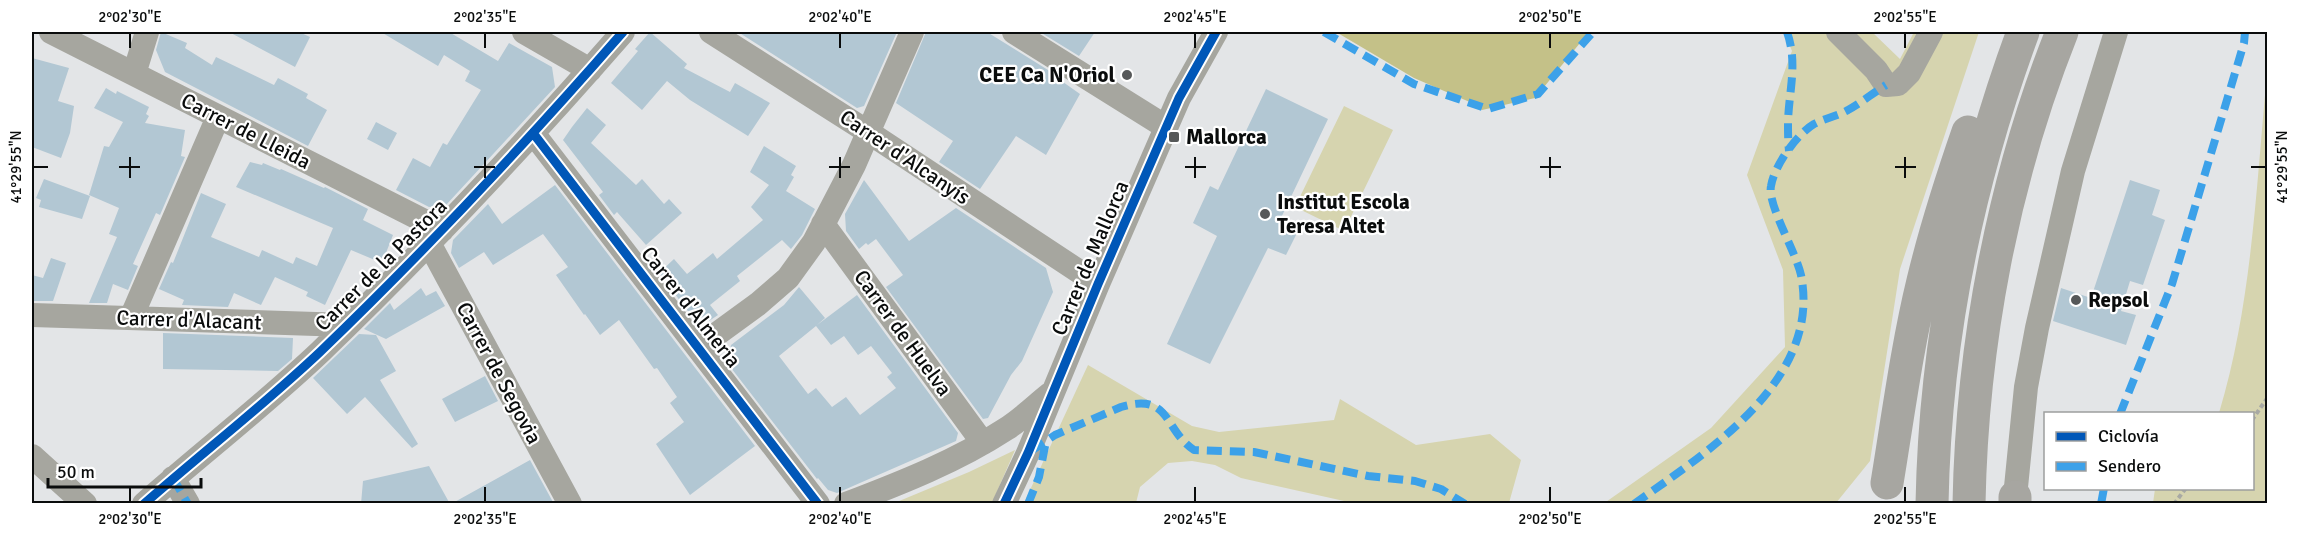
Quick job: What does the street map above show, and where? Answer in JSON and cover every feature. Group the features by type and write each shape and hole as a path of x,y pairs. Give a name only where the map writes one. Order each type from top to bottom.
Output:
{"highway":[{"path":"1886,493 1911,339 1937,228 1996,54 2010,32"},
{"path":"1932,504 1937,402 1960,245 1988,134 2023,32"},
{"path":"1969,504 1977,380 1992,280 2025,141 2062,32"}],"street":[{"name":"Carrer de Lleida","path":"51,32 218,117 435,236"},
{"path":"134,74 147,32"},
{"path":"524,32 590,70"},
{"name":"Carrer de la Pastora","path":"144,504 318,353 347,325 533,133 623,32"},
{"name":"Carrer d'Alcanyís","path":"711,32 868,132 1098,284"},
{"path":"699,347 758,304 788,278 814,242 868,132 912,32"},
{"path":"1014,32 1166,127"},
{"name":"Carrer de Mallorca","path":"1004,504 1028,453 1179,98 1216,32"},
{"path":"1838,32 1875,70 1886,85 1898,84 1908,74 1931,32"},
{"path":"2015,500 2026,387 2037,328 2073,171 2116,32"},
{"path":"131,318 218,117"},
{"name":"Carrer d'Almeria","path":"533,133 818,504"},
{"name":"Carrer de Huelva","path":"823,224 982,442"},
{"name":"Carrer de Segovia","path":"435,236 570,504"},
{"name":"Carrer d'Alacant","path":"32,315 347,325"},
{"path":"846,504 910,479 1008,429 1052,392"},
{"path":"32,456 85,504"},
{"path":"173,478 188,504"}],"path":[{"path":"2254,418 2268,397"},
{"path":"2174,504 2185,490"}],"shaded area":[{"path":"1336,32 1589,32 1535,98 1482,110 1472,103 1414,78"},
{"path":"1784,32 1872,32 1900,59 1914,32 1979,32 1900,269 1870,461 1836,503 1603,504 1711,428 1785,347 1783,270 1747,175 1792,51"},
{"path":"2267,74 2267,503 2153,503 2155,490 2254,490 2254,412 2219,412 2239,330 2256,202"},
{"path":"1344,106 1393,130 1344,231 1295,207"},
{"path":"1088,365 1192,426 1219,432 1334,420 1340,399 1416,445 1490,434 1521,460 1509,503 1353,503 1241,478 1215,465 1192,461 1168,463 1140,487 1136,503 1024,503"},
{"path":"1015,450 992,503 892,504 969,472"}],"building":[{"path":"161,32 187,43 185,48 212,65 216,57 274,85 278,78 308,94 306,98 327,110 308,146 165,72 156,50"},
{"path":"229,32 299,32 310,37 295,67"},
{"path":"381,32 449,32 498,61 509,43 552,67 555,87 446,205 429,207 396,190 413,158 430,167 443,143 447,145 481,90 465,81 470,71 444,55 438,66"},
{"path":"650,32 687,64 684,68 730,92 735,83 770,103 748,136 690,100 667,81 642,110 611,83 638,51 635,49"},
{"path":"738,32 897,32 864,106 857,108"},
{"path":"926,32 987,32 1064,80 1063,82 1080,94 1046,155 1016,136 980,189 939,162 953,141 896,103"},
{"path":"1040,32 1095,32 1079,56"},
{"path":"32,58 69,68 58,101 74,106 70,133 61,158 32,147"},
{"path":"106,88 149,107 146,114 149,116 145,123 185,130 181,156 185,157 160,215 156,213 133,264 138,266 128,290 113,284 107,303 89,303 117,237 109,234 119,208 89,195 104,146 109,147 123,122 94,108"},
{"path":"1266,89 1328,119 1280,220 1299,229 1286,255 1268,248 1210,364 1167,344 1217,236 1193,223 1210,186 1218,190"},
{"path":"587,108 606,125 591,143 636,185 642,179 664,204 669,199 682,213 646,245 617,212 614,215 599,195 603,192 563,140"},
{"path":"376,122 397,133 388,150 367,139"},
{"path":"764,146 796,166 791,175 794,177 786,191 815,209 802,235 791,249 782,240 737,276 740,281 710,305 718,315 700,327 659,273 674,259 687,274 713,253 717,259 763,220 751,207 769,185 750,172"},
{"path":"250,162 262,165 263,163 281,169 325,187 368,209 363,220 393,235 382,263 351,250 325,305 306,296 308,292 275,277 261,305 234,293 228,307 182,305 184,300 159,289 171,262 173,263 201,193 226,204 211,237 259,257 262,250 293,264 296,257 317,266 333,228 236,187"},
{"path":"44,179 90,196 82,219 39,207 41,200 36,198"},
{"path":"864,180 909,241 956,208 1046,268 1053,292 1022,361 1011,375 988,418 983,419 886,287 903,275 876,239 859,249 846,231 845,214"},
{"path":"2130,180 2160,190 2152,215 2165,220 2143,285 2130,281 2121,311 2136,315 2126,345 2053,321 2061,288 2091,298"},
{"path":"555,185 755,446 690,495 656,444 684,422 670,403 677,397 619,320 600,335 556,275 568,267 543,234 493,265 484,252 459,268 451,253 453,240 488,204 502,224"},
{"path":"51,258 66,263 53,301 32,301 32,275 43,278"},
{"path":"799,287 825,318 817,325 857,295 958,433 956,441 837,493 828,490 728,364 731,345 784,305","holes":["816,326 831,345 844,336 858,355 871,346 892,373 887,377 896,388 860,415 846,397 832,407 816,388 808,394 779,356"]},
{"path":"421,288 426,296 436,291 445,306 386,339 364,329 390,303 394,310"},
{"path":"163,333 293,338 292,359 278,371 163,369"},
{"path":"359,334 376,335 396,371 380,380 418,444 412,448 365,397 347,414 313,378"},
{"path":"485,376 498,401 455,422 442,399"},
{"path":"530,460 554,504 451,504"},
{"path":"429,466 450,504 361,504 363,481"}],"marked path":[{"path":"1324,32 1414,84 1488,109 1538,94 1593,32"},
{"path":"1787,32 1792,55 1788,122 1789,151"},
{"path":"2121,412 2172,284 2244,43 2245,32"},
{"path":"1634,504 1694,461 1724,436 1753,409 1777,380 1794,348 1803,313 1801,275 1773,204 1771,194 1773,178 1787,151 1807,129 1848,110 1886,85"},
{"path":"1031,451 1055,435 1121,407 1149,404 1158,408 1165,415 1184,442 1194,450 1254,452 1368,476 1415,481 1441,489 1465,504"},
{"path":"1028,504 1039,477 1046,441"},
{"path":"173,478 188,504"},
{"path":"2101,504 2104,490"}],"cycle path":[{"path":"144,504 277,391 360,313 475,195 623,32"},
{"path":"1004,504 1028,453 1179,98 1216,32"},
{"path":"533,133 818,504"}],"place":[{"name":"CEE Ca N'Oriol","path":"1127,75"},
{"name":"Mallorca","path":"1174,137"},
{"name":"Institut Escola Teresa Altet","path":"1265,214"},
{"name":"Repsol","path":"2076,300"}]}
